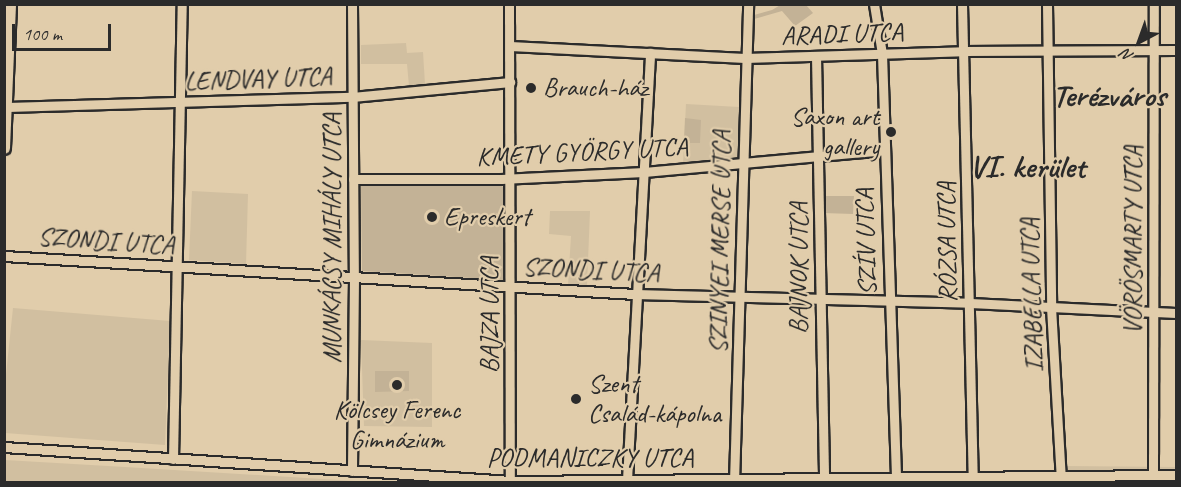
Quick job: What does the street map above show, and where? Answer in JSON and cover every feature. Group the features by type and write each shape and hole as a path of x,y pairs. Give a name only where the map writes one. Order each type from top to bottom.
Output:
{"main road":[{"path":"4,148 10,4"}],"street":[{"name":"MUNKÁCSY MIHÁLY UTCA","path":"352,4 354,278 352,471"},
{"name":"BAJZA UTCA","path":"510,4 510,481"},
{"name":"SZINYEI MERSE UTCA","path":"734,481 748,4"},
{"name":"SZÍV UTCA","path":"874,4 882,54 888,301 896,478"},
{"name":"RÓZSA UTCA","path":"962,4 973,478"},
{"name":"IZABELLA UTCA","path":"1047,4 1051,307 1061,480"},
{"name":"VÖRÖSMARTY UTCA","path":"1153,475 1154,4"},
{"path":"173,459 182,6"},
{"name":"ARADI UTCA","path":"510,46 745,58 963,51 1176,50"},
{"path":"627,480 635,294 650,53"},
{"name":"BAJNOK UTCA","path":"816,56 820,156 824,479"},
{"name":"LENDVAY UTCA","path":"6,116 180,103 352,97 510,82"},
{"name":"KMETY GYÖRGY UTCA","path":"353,179 510,178 644,172 884,150"},
{"name":"SZONDI UTCA","path":"4,256 511,288 820,301 970,303 1176,313"},
{"path":"4,442 9,448"},
{"name":"PODMANICZKY UTCA","path":"9,448 510,481 896,478 1061,480 1176,475"}],"shaded area":[{"path":"782,4 806,5 813,13 795,26 782,11 754,19 754,15 772,10"},
{"path":"406,43 407,53 423,52 425,84 409,86 407,64 361,64 361,45"},
{"path":"686,104 739,107 738,158 683,164"},
{"path":"685,118 701,120 700,143 684,143"},
{"name":"Epreskert","path":"361,185 500,185 503,187 503,280 362,271"},
{"path":"192,191 248,194 246,264 189,260"},
{"path":"823,196 854,196 853,214 823,213"},
{"path":"550,211 590,211 587,286 568,285 571,236 549,234"},
{"path":"13,308 170,321 165,445 5,433 5,384"},
{"name":"Kölcsey Ferenc Gimnázium","path":"361,340 432,343 432,427 364,426"},
{"path":"375,371 409,371 409,391 375,392"},
{"path":"5,460 125,467 371,482 5,482"},
{"path":"1065,466 1176,467 1176,482 1065,482"}],"place":[{"name":"Brauch-ház","path":"531,88"},
{"name":"Saxon art gallery","path":"891,132"},
{"name":"Epreskert","path":"432,217"},
{"name":"Kölcsey Ferenc Gimnázium","path":"397,385"},
{"name":"Szent Család-kápolna","path":"576,399"}],"district":[{"name":"Terézváros","path":"1109,96"},
{"name":"VI. kerület","path":"1027,167"}]}
